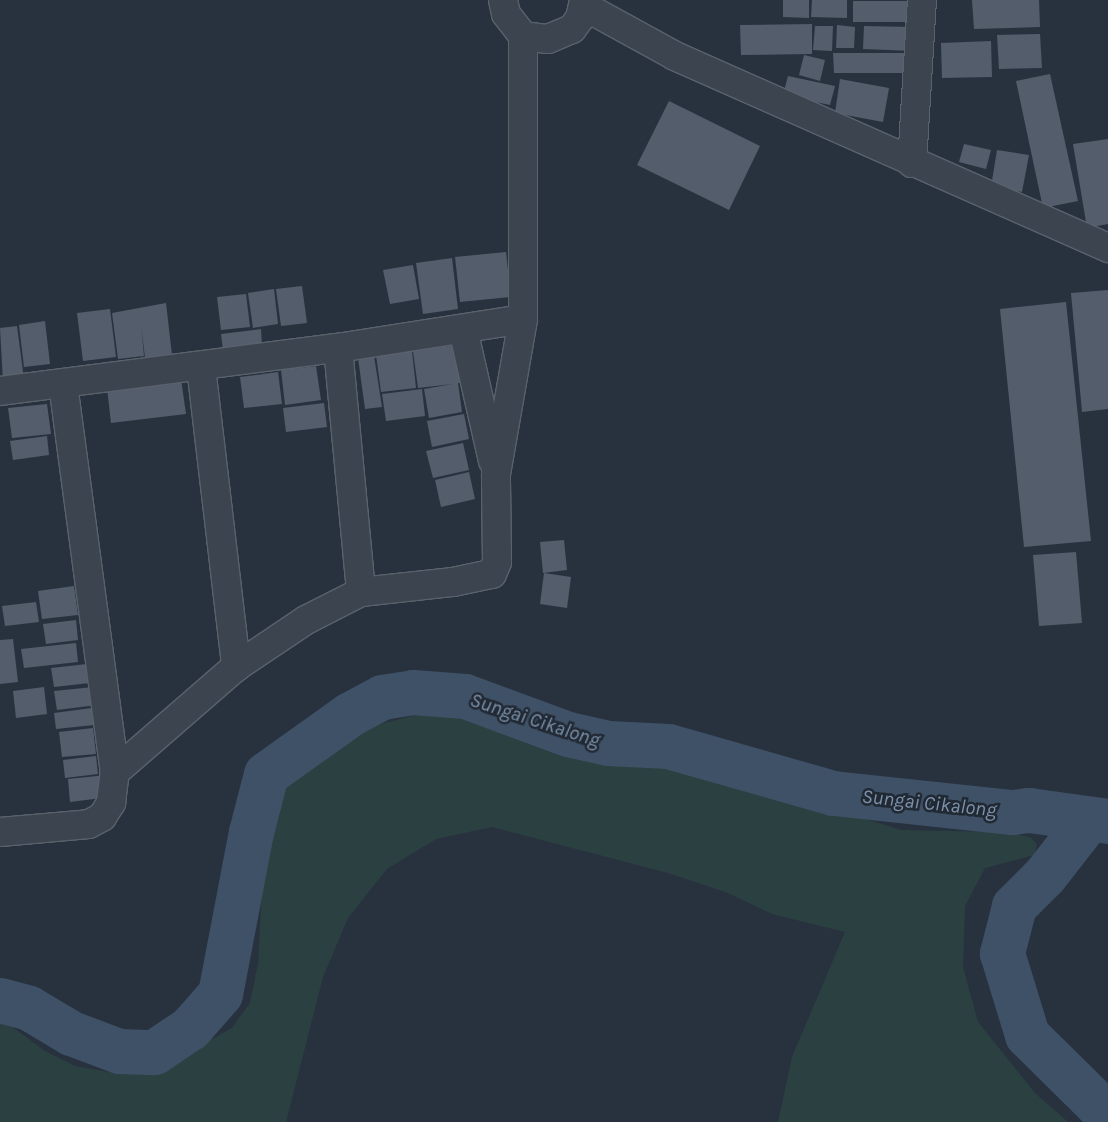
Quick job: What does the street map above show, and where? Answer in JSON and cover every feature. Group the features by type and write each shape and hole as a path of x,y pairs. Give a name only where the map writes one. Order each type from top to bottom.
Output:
{"street":[{"path":"115,772 236,667 306,620 360,592 453,582 492,574 497,562 496,474 523,319 523,36 506,14 503,0"},
{"path":"912,163 922,0"},
{"path":"523,36 548,39 561,36 572,29 584,3 675,56 912,163 1108,248"},
{"path":"0,391 201,367 523,319"},
{"path":"463,329 496,474"},
{"path":"338,348 360,592"},
{"path":"201,367 236,667"},
{"path":"0,832 89,824 102,817 111,803 115,772 63,384"}],"green space":[{"path":"447,707 583,753 661,756 901,830 1001,832 1030,837 1037,844 1034,855 985,868 965,906 963,967 978,1022 1035,1093 1068,1122 778,1122 792,1057 845,932 772,914 728,893 668,873 492,827 436,839 387,869 348,918 323,977 286,1122 0,1122 0,1018 45,1051 75,1066 114,1073 186,1054 232,1028 250,1003 258,964 263,866 260,812 280,787 319,750 365,728"}],"building":[{"path":"783,0 809,0 809,18 783,17"},
{"path":"812,0 847,0 847,18 811,17"},
{"path":"972,0 1039,0 1040,27 974,29"},
{"path":"853,1 914,1 914,22 853,22"},
{"path":"812,24 812,54 741,55 740,25"},
{"path":"837,25 855,27 854,48 836,48"},
{"path":"815,26 833,26 832,51 813,50"},
{"path":"864,26 912,27 912,51 863,49"},
{"path":"1040,34 1042,68 999,69 997,35"},
{"path":"991,41 992,77 942,78 941,43"},
{"path":"833,53 909,53 909,73 834,73"},
{"path":"804,55 825,60 820,81 799,75"},
{"path":"1050,74 1078,201 1043,208 1016,81"},
{"path":"788,76 835,86 830,105 783,95"},
{"path":"840,79 889,88 883,122 835,113"},
{"path":"669,101 760,146 729,210 637,165"},
{"path":"1108,139 1108,224 1087,228 1073,144"},
{"path":"964,144 991,150 986,169 959,162"},
{"path":"997,150 1029,155 1022,192 991,187"},
{"path":"506,252 511,297 460,302 455,257"},
{"path":"452,258 458,309 423,314 416,263"},
{"path":"413,265 419,299 390,304 383,270"},
{"path":"302,286 307,323 281,326 276,289"},
{"path":"274,289 278,324 253,328 248,293"},
{"path":"1108,290 1108,409 1082,412 1071,293"},
{"path":"246,294 250,327 221,330 217,297"},
{"path":"1066,302 1091,541 1024,547 1000,309"},
{"path":"166,303 172,355 145,358 141,325 144,356 118,359 112,313"},
{"path":"110,309 116,357 83,361 77,313"},
{"path":"45,321 50,364 24,367 19,325"},
{"path":"17,326 24,379 3,382 0,328"},
{"path":"261,329 262,346 223,350 221,334"},
{"path":"457,345 462,383 458,383 462,412 429,418 424,389 453,384 418,388 413,351"},
{"path":"412,351 416,388 381,392 376,355"},
{"path":"374,356 382,407 365,409 358,358"},
{"path":"316,366 321,400 285,405 281,370"},
{"path":"278,372 282,404 244,408 240,377"},
{"path":"181,379 186,414 111,423 107,388"},
{"path":"422,389 425,416 386,421 382,394"},
{"path":"324,403 327,427 286,432 283,408"},
{"path":"47,404 51,434 12,438 8,408"},
{"path":"464,414 469,439 432,447 427,421"},
{"path":"47,436 49,455 13,460 10,441"},
{"path":"463,443 469,470 433,478 426,451"},
{"path":"469,472 475,499 441,507 435,480"},
{"path":"564,540 567,570 543,573 540,542"},
{"path":"1076,552 1082,623 1039,626 1033,555"},
{"path":"544,573 571,577 567,608 540,604"},
{"path":"74,586 78,615 42,619 38,591"},
{"path":"36,602 39,622 5,626 2,606"},
{"path":"76,620 78,640 46,644 43,624"},
{"path":"13,639 18,682 0,684 0,640"},
{"path":"76,643 78,662 24,668 21,649"},
{"path":"87,664 90,683 54,687 51,668"},
{"path":"103,686 105,704 57,710 54,691"},
{"path":"44,687 47,714 16,718 13,691"},
{"path":"92,708 94,725 56,729 54,713"},
{"path":"93,728 96,754 62,757 59,732"},
{"path":"96,756 98,774 65,778 63,760"},
{"path":"107,775 110,797 70,802 68,779"}],"waterway":[{"name":"Sungai Cikalong","path":"0,1000 29,1008 71,1033 119,1051 154,1052 190,1028 220,994 251,832 266,774 350,714 382,697 413,692 465,696 568,734 608,743 668,746 833,793 1012,812 1029,810 1108,821"},
{"path":"1088,820 1045,875 1014,906 1002,953 1027,1035 1096,1103 1108,1111"}]}
